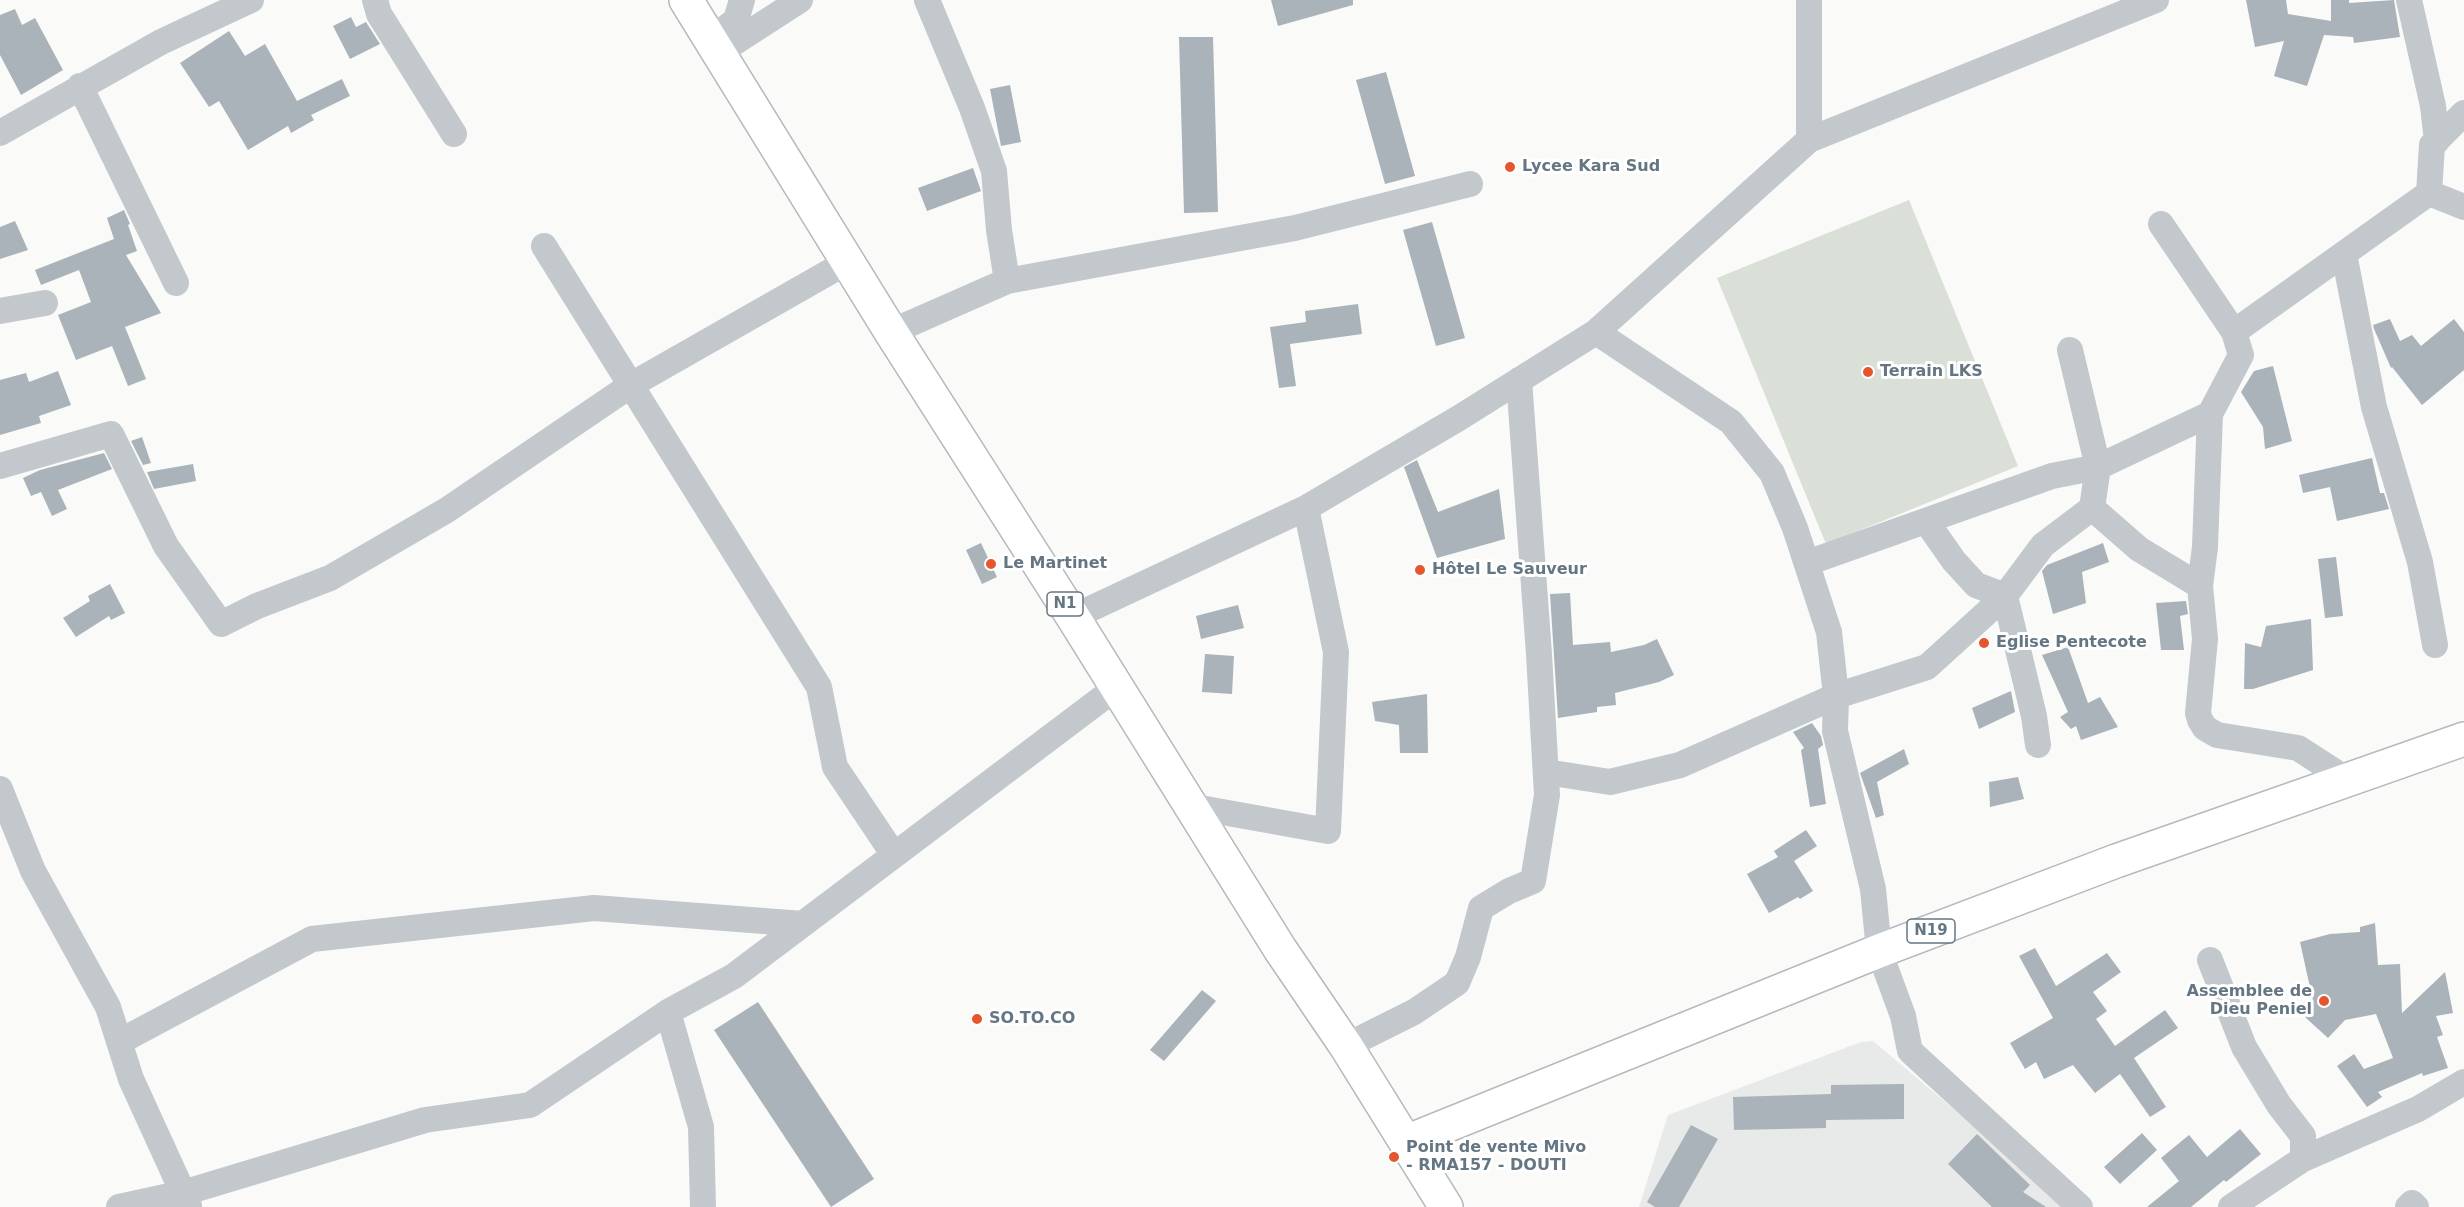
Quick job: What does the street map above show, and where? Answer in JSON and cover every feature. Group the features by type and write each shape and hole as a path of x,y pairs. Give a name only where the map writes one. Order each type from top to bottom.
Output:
{"main road":[{"name":"N1","path":"686,0 891,332 1073,617 1280,949 1346,1046 1446,1207"},
{"name":"N19","path":"1406,1142 1879,951 2116,861 2464,740"}],"street":[{"path":"0,133 161,42 251,0"},
{"path":"375,0 379,14 454,134"},
{"path":"715,46 736,20 742,0"},
{"path":"715,46 800,0"},
{"path":"927,0 972,108 994,171 999,230 1007,281"},
{"path":"1809,0 1809,140"},
{"path":"1073,617 1306,508 1596,332 1809,140 2156,0"},
{"path":"2409,0 2433,106 2437,141"},
{"path":"81,86 176,283"},
{"path":"2429,193 2432,145 2464,113"},
{"path":"891,332 1007,281 1295,228 1470,184"},
{"path":"2429,193 2464,207"},
{"path":"2234,332 2429,193"},
{"path":"2161,224 2234,332 2241,355 2210,414 2205,547 2200,586 2205,639 2198,713 2205,728 2217,735 2298,748 2349,781"},
{"path":"544,246 819,687 835,766 894,855"},
{"path":"2344,254 2358,316 2374,407 2420,562 2435,645"},
{"path":"0,466 111,434 166,546 221,624 257,606 330,579 447,510 631,385 847,262"},
{"path":"0,311 45,303"},
{"path":"1596,332 1731,422 1773,473 1795,528 1829,632 1836,696 1835,731 1873,889 1879,951 1903,1016 1910,1051 2080,1207"},
{"path":"1546,772 1610,782 1680,765 1836,696 1927,667 2005,596 2043,545 2092,508 2098,467 2070,350"},
{"path":"1346,1046 1414,1012 1457,984 1468,957 1481,908 1509,891 1533,881 1547,795 1519,380"},
{"path":"1807,563 2052,476 2098,467 2210,414"},
{"path":"1190,806 1328,831 1336,652 1306,508"},
{"path":"2092,508 2139,549 2200,586"},
{"path":"1926,521 1954,561 1976,585 2005,596"},
{"path":"2005,596 2034,716 2038,745"},
{"path":"119,1207 186,1200 425,1120 530,1105 668,1012 734,976 1116,687"},
{"path":"0,789 33,871 108,1007 130,1079 186,1200"},
{"path":"119,1042 312,939 594,908 803,924"},
{"path":"2210,960 2244,1047 2280,1105 2303,1136 2303,1159"},
{"path":"668,1012 701,1127 703,1207"},
{"path":"2231,1207 2303,1159 2418,1109 2464,1082"},
{"path":"2408,1207 2412,1203 2416,1207"}],"shaded area":[{"name":"Terrain LKS","path":"1909,200 2018,466 1826,544 1717,278"},
{"path":"1873,1041 2070,1207 1639,1207 1668,1115 1861,1042"}],"building":[{"path":"1271,0 1353,0 1353,5 1278,26"},
{"path":"2246,0 2286,0 2288,14 2331,21 2331,0 2349,0 2349,3 2394,0 2400,37 2354,43 2353,37 2324,35 2307,86 2274,76 2284,41 2255,47"},
{"path":"15,9 22,25 35,18 63,70 21,95 0,55 0,15"},
{"path":"351,17 356,27 366,22 380,44 350,59 333,26"},
{"path":"229,31 245,56 265,44 297,101 342,79 350,96 311,115 314,120 291,133 288,126 248,150 219,101 209,107 180,63"},
{"path":"1179,37 1213,37 1218,212 1184,213"},
{"path":"1386,72 1415,176 1385,184 1356,80"},
{"path":"1010,85 1021,142 1001,146 990,89"},
{"path":"973,168 981,191 927,211 918,188"},
{"path":"124,210 137,251 126,255 161,313 125,327 146,379 128,386 112,346 76,360 58,315 91,302 79,270 41,285 35,270 114,239 107,218"},
{"path":"15,221 28,250 0,259 0,227"},
{"path":"1432,222 1465,338 1436,346 1403,230"},
{"path":"1358,304 1362,334 1290,344 1296,386 1279,388 1270,327 1306,322 1305,311"},
{"path":"2390,319 2400,341 2412,335 2421,346 2454,319 2464,332 2464,370 2422,405 2391,368 2374,329 2373,325"},
{"path":"2273,366 2292,441 2265,449 2263,427 2241,392 2254,371"},
{"path":"58,371 71,405 39,416 41,423 0,435 0,380 26,373 29,382"},
{"path":"142,437 151,463 143,465 131,441"},
{"path":"104,453 112,469 58,490 67,509 52,516 41,492 31,496 23,478 40,470"},
{"path":"2372,458 2380,493 2384,493 2389,509 2337,521 2330,487 2303,493 2299,475"},
{"path":"1417,460 1438,512 1499,489 1505,539 1437,558 1404,467"},
{"path":"193,464 196,481 154,489 147,472"},
{"path":"981,543 997,577 982,584 966,550"},
{"path":"2103,543 2109,562 2082,572 2086,603 2053,614 2042,571 2047,565"},
{"path":"2336,557 2343,616 2325,618 2318,559"},
{"path":"110,584 125,613 111,620 109,616 76,637 63,618 90,601 88,596"},
{"path":"1570,593 1573,645 1610,642 1611,652 1644,645 1657,639 1674,675 1659,682 1615,693 1616,705 1597,707 1597,712 1558,718 1550,594"},
{"path":"2186,601 2188,614 2180,616 2184,650 2161,650 2156,603"},
{"path":"1238,605 1244,628 1201,639 1196,616"},
{"path":"2311,619 2313,670 2253,689 2244,689 2245,643 2261,647 2266,626"},
{"path":"2068,647 2088,703 2100,697 2118,727 2081,740 2076,726 2071,729 2060,717 2068,712 2042,655"},
{"path":"1205,654 1234,656 1232,694 1202,692"},
{"path":"2011,691 2015,712 1979,729 1972,708"},
{"path":"1427,694 1428,753 1400,753 1399,725 1375,721 1372,702"},
{"path":"1812,723 1821,736 1823,745 1818,749 1826,804 1810,807 1801,750 1804,748 1793,732"},
{"path":"1904,749 1909,764 1877,782 1884,815 1876,818 1860,773"},
{"path":"2018,777 2024,799 1990,807 1989,782"},
{"path":"1806,830 1817,846 1794,861 1813,891 1769,913 1747,874 1778,857 1774,851"},
{"path":"2375,923 2378,965 2400,964 2402,1013 2445,972 2453,1013 2436,1016 2443,1035 2437,1037 2448,1068 2423,1076 2422,1073 2378,1092 2382,1097 2367,1107 2337,1066 2354,1054 2364,1069 2393,1058 2376,1014 2345,1020 2328,1038 2306,1018 2299,1003 2313,1001 2300,942 2330,934 2360,932 2360,927"},
{"path":"2035,948 2056,986 2107,953 2121,972 2093,992 2107,1011 2096,1019 2115,1046 2165,1010 2178,1028 2134,1058 2166,1107 2150,1117 2120,1074 2095,1093 2073,1065 2044,1079 2036,1062 2025,1069 2010,1043 2053,1018 2019,956"},
{"path":"1202,990 1216,1001 1164,1061 1150,1050"},
{"path":"758,1002 874,1179 831,1207 714,1030"},
{"path":"1904,1084 1904,1119 1826,1120 1826,1128 1734,1130 1733,1097 1831,1094 1831,1085"},
{"path":"1691,1125 1718,1139 1679,1207 1655,1207 1647,1202"},
{"path":"2240,1129 2261,1154 2191,1207 2147,1207 2179,1181 2161,1158 2189,1135 2207,1157"},
{"path":"2142,1133 2157,1150 2120,1184 2104,1167"},
{"path":"1977,1134 2030,1185 2023,1192 2046,1207 1992,1207 1948,1164"}],"place":[{"name":"Lycee Kara Sud","path":"1510,167"},
{"name":"Terrain LKS","path":"1868,372"},
{"name":"Le Martinet","path":"991,564"},
{"name":"Hôtel Le Sauveur","path":"1420,570"},
{"name":"Eglise Pentecote","path":"1984,643"},
{"name":"Assemblee de Dieu Peniel","path":"2324,1001"},
{"name":"SO.TO.CO","path":"977,1019"},
{"name":"Point de vente Mivo - RMA157 - DOUTI","path":"1394,1157"}]}
